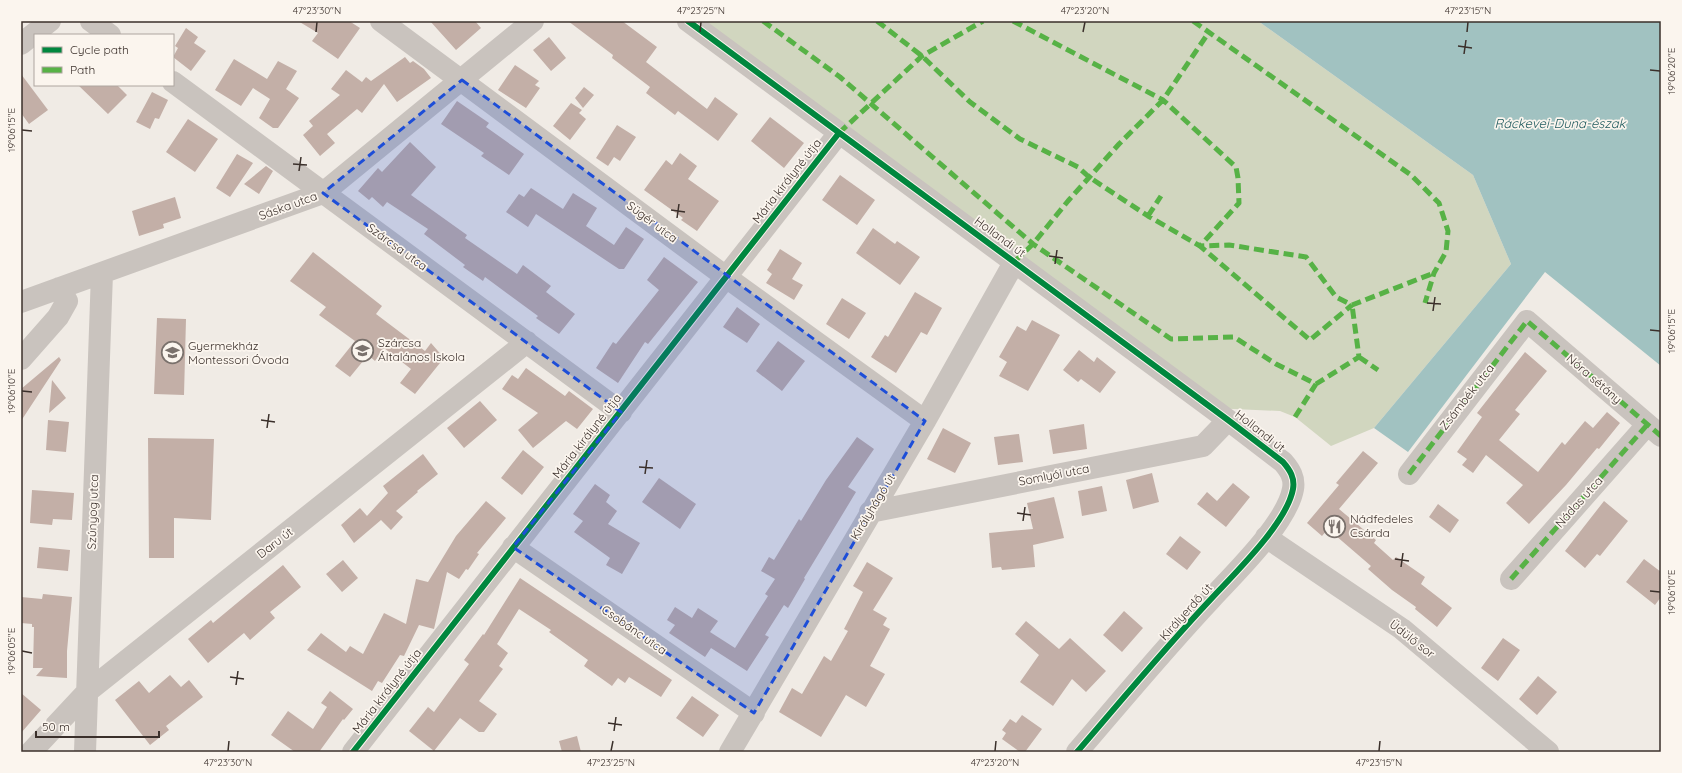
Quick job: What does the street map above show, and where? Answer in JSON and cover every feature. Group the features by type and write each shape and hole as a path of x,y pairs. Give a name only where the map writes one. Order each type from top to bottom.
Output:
{"street":[{"path":"21,44 50,21"},
{"path":"92,21 109,34"},
{"name":"Sügér utca","path":"381,21 726,277 925,421"},
{"name":"Sáska utca","path":"21,302 63,295 102,273 323,193 533,21"},
{"name":"Hollandi út","path":"688,21 839,134 1015,261 1228,420 1283,462 1293,477"},
{"name":"Szárcsa utca","path":"174,83 621,412"},
{"name":"Mária királyné útja","path":"353,752 513,546 621,412 839,134"},
{"name":"Királyhágó út","path":"730,752 925,421 1015,261"},
{"name":"Szúnyog utca","path":"85,752 102,273"},
{"path":"21,359 58,317 63,295 101,302"},
{"name":"Nóra sétány","path":"1527,321 1654,431"},
{"name":"Zsámbék utca","path":"1409,474 1527,321"},
{"name":"Daru út","path":"31,752 87,692 527,342"},
{"name":"Somlyói utca","path":"870,512 1203,446 1228,420"},
{"name":"Nádas utca","path":"1511,579 1654,431"},
{"name":"Királyerdő út","path":"1077,752 1266,538 1289,503 1294,488 1293,477"},
{"name":"Üdülő sor","path":"1266,538 1402,629 1548,752"},
{"name":"Csobánc utca","path":"513,546 754,713"}],"highlighted area":[{"path":"462,80 925,421 754,713 513,547 621,412 323,193"}],"green space":[{"path":"684,21 1258,21 1473,175 1511,264 1374,428 1331,446 1295,417 1280,411 1212,408"}],"water":[{"name":"Ráckevei-Duna-észak","path":"1258,21 1661,21 1661,366 1545,272 1408,452 1374,428 1511,264 1473,175"}],"building":[{"path":"298,21 349,21 360,28 338,59 312,41 318,33"},
{"path":"430,21 475,21 481,28 456,50"},
{"path":"568,21 622,21 657,47 646,62 707,109 715,97 738,114 718,141 678,111 675,115 646,93 650,87 612,58 613,55"},
{"path":"186,28 198,37 194,43 206,51 191,71 174,58 178,48 175,46"},
{"path":"549,37 566,58 551,71 533,50"},
{"path":"405,57 410,63 413,61 424,69 431,78 397,102 384,84 362,113 357,109 327,134 335,143 320,156 303,135 313,126 309,121 340,95 331,89 346,70 362,82 366,77 371,81"},
{"path":"234,59 267,79 278,61 297,71 286,89 299,98 278,128 273,128 259,118 270,99 253,88 241,106 215,90"},
{"path":"515,65 539,81 535,85 540,88 526,108 498,90"},
{"path":"21,74 48,110 29,124 21,113"},
{"path":"79,86 118,86 127,95 108,114"},
{"path":"584,87 594,95 583,108 575,98"},
{"path":"152,92 168,100 159,119 155,118 150,129 136,122"},
{"path":"457,101 489,123 486,127 524,154 509,175 481,156 484,153 441,124"},
{"path":"571,103 582,110 579,113 586,119 570,140 553,126"},
{"path":"770,117 804,143 784,168 751,141"},
{"path":"188,119 218,139 195,172 166,152"},
{"path":"617,125 636,137 620,161 614,157 608,166 596,158"},
{"path":"410,142 436,167 411,195 467,235 465,238 517,274 523,265 551,286 546,292 575,314 559,334 536,318 538,316 485,277 483,281 463,267 465,265 424,234 428,229 387,202 383,207 372,197 369,200 358,191 378,168 382,172"},
{"path":"680,153 697,166 688,179 719,201 697,231 681,220 683,218 644,190 666,160 672,165"},
{"path":"237,154 253,163 230,197 216,188"},
{"path":"266,166 273,171 259,194 244,184"},
{"path":"840,175 875,200 857,225 822,200"},
{"path":"531,188 563,209 573,193 597,208 586,226 614,245 626,227 644,239 624,269 619,269 536,214 528,227 506,212 519,194 524,197"},
{"path":"175,197 181,218 163,224 164,228 139,236 132,211"},
{"path":"873,228 895,244 897,241 920,257 900,285 856,253"},
{"path":"780,249 802,263 792,279 803,285 794,300 766,283 772,274 767,270"},
{"path":"313,252 382,306 376,314 425,351 431,343 444,358 415,394 400,383 411,369 384,348 375,361 368,355 350,377 335,366 355,341 319,315 326,307 290,281"},
{"path":"664,257 698,282 648,344 645,342 618,383 596,368 613,342 616,344 659,290 647,280"},
{"path":"915,292 942,308 927,335 921,332 896,373 871,357 885,335 888,337"},
{"path":"842,298 866,313 849,339 826,324"},
{"path":"737,307 760,324 747,343 723,327"},
{"path":"157,318 186,319 184,395 154,394"},
{"path":"1032,320 1060,335 1028,391 999,376 1007,362 999,357 1017,326 1026,331"},
{"path":"778,341 805,361 782,391 756,371"},
{"path":"1079,350 1094,362 1097,357 1116,372 1100,393 1081,379 1078,382 1063,370"},
{"path":"1525,352 1547,371 1515,410 1520,414 1499,440 1538,472 1562,442 1565,445 1585,421 1593,428 1607,412 1620,423 1599,449 1597,448 1566,485 1529,524 1506,503 1523,485 1486,455 1473,473 1462,465 1467,459 1457,452 1482,417 1477,413"},
{"path":"59,357 61,360 21,421 21,389"},
{"path":"526,368 565,396 569,391 593,409 577,429 566,421 533,448 518,430 538,413 502,389 512,375 518,379"},
{"path":"52,380 66,398 49,413"},
{"path":"480,401 497,420 464,448 447,428"},
{"path":"48,420 69,422 66,452 46,450"},
{"path":"1084,424 1087,449 1053,454 1049,430"},
{"path":"943,428 971,443 955,473 927,459"},
{"path":"1019,434 1023,462 998,465 994,437"},
{"path":"857,437 874,449 848,487 856,492 804,578 805,579 788,608 784,605 765,635 769,637 747,671 711,648 705,657 669,633 675,625 667,620 675,607 692,618 698,608 718,621 710,632 735,648 768,596 765,594 775,579 761,571 769,557 774,560 799,519 801,521 826,480"},
{"path":"148,438 214,439 211,520 174,518 174,558 149,558"},
{"path":"523,450 544,467 522,495 501,478"},
{"path":"1363,451 1378,463 1339,509 1376,540 1374,543 1393,560 1396,557 1425,577 1421,584 1452,608 1437,627 1415,609 1416,607 1392,590 1368,569 1371,566 1328,529 1322,536 1307,523 1339,485 1336,483"},
{"path":"423,454 438,474 396,511 403,517 391,530 381,520 354,543 341,525 360,508 367,516 388,493 383,486"},
{"path":"1152,473 1159,502 1133,509 1126,480"},
{"path":"659,478 696,504 680,529 642,502"},
{"path":"1233,483 1250,497 1226,527 1197,504 1207,492 1217,501"},
{"path":"595,484 610,495 606,502 617,511 608,524 640,543 622,574 606,565 610,558 574,532 583,521 573,514"},
{"path":"1102,486 1107,511 1082,516 1078,491"},
{"path":"32,490 74,493 72,520 53,519 52,525 30,523"},
{"path":"1054,497 1064,538 1033,545 1035,567 1002,570 1001,567 992,568 989,533 1033,529 1027,503"},
{"path":"486,501 506,518 477,553 479,554 468,570 466,569 459,579 447,572 434,629 419,625 404,656 400,655 382,683 378,681 372,691 307,650 321,633 346,652 350,646 363,654 384,613 406,624 416,579 428,582 456,536"},
{"path":"1604,501 1628,521 1600,556 1597,554 1585,568 1565,551"},
{"path":"1438,504 1459,520 1450,533 1429,517"},
{"path":"1180,536 1201,552 1187,570 1166,554"},
{"path":"39,547 70,550 68,571 37,568"},
{"path":"1644,559 1661,572 1661,597 1655,605 1626,582"},
{"path":"343,560 358,578 342,592 326,574"},
{"path":"867,562 893,578 873,610 887,618 883,625 890,629 870,666 885,674 866,707 846,695 821,737 779,712 792,688 802,694 824,656 831,661 848,631 844,629 863,592 853,586"},
{"path":"283,565 301,587 270,612 275,618 250,640 244,633 208,663 188,639 211,620 213,623"},
{"path":"520,578 672,680 661,697 629,677 625,683 618,678 612,686 584,666 588,660 549,632 551,630 519,609 497,644 508,653 499,666 503,669 479,701 497,714 484,732 479,732 460,718 434,751 409,731 428,707 434,712 469,664 464,660 483,634 484,635"},
{"path":"43,594 72,597 67,651 67,678 36,676 43,668 33,668 34,627 32,627 32,624 21,623 21,597 42,599"},
{"path":"1124,611 1143,628 1122,652 1103,635"},
{"path":"1026,621 1059,649 1070,638 1106,671 1086,692 1072,679 1053,706 1020,682 1039,655 1015,634"},
{"path":"1503,638 1520,650 1498,681 1481,668"},
{"path":"170,675 181,687 189,680 203,697 166,726 169,730 150,745 115,700 139,681 149,693"},
{"path":"1538,676 1557,692 1537,715 1519,699"},
{"path":"330,691 353,709 344,720 343,719 319,752 295,752 271,735 288,711 313,729 327,707 321,703"},
{"path":"21,693 41,710 21,733"},
{"path":"692,696 719,715 703,737 676,718"},
{"path":"1022,715 1042,729 1025,752 1020,752 1002,739 1006,733 1002,730 1010,719 1016,723"},
{"path":"577,736 581,752 562,752 559,741"}],"marked path":[{"path":"763,21 840,77 1033,244 1171,339 1234,337 1276,364 1316,384 1359,357 1352,305"},
{"path":"877,21 922,56 970,102 1020,139 1078,167 1089,177 1148,216 1200,246 1229,245 1306,257 1336,297 1352,305 1434,273"},
{"path":"839,133 922,56 983,21"},
{"path":"1013,21 1163,100 1236,167 1239,203 1200,246 1310,340 1352,305"},
{"path":"1193,21 1411,175 1439,203 1448,231 1446,252 1434,273 1425,303"},
{"path":"1015,261 1033,244 1068,201 1119,144 1163,100 1209,32"},
{"path":"1148,216 1161,196"},
{"path":"1409,474 1527,321 1661,436"},
{"path":"1359,357 1378,370"},
{"path":"1295,417 1316,384"},
{"path":"1511,579 1647,425"}],"cycle path":[{"path":"688,21 1228,420 1283,462 1290,471 1293,478 1293,489 1289,502 1281,517 1270,532 1077,752"},
{"path":"353,752 839,133"}],"place":[{"name":"Szárcsa Általános Iskola","path":"362,350"},
{"name":"Gyermekház Montessori Óvoda","path":"172,353"},
{"name":"Nádfedeles Csárda","path":"1335,526"}]}
